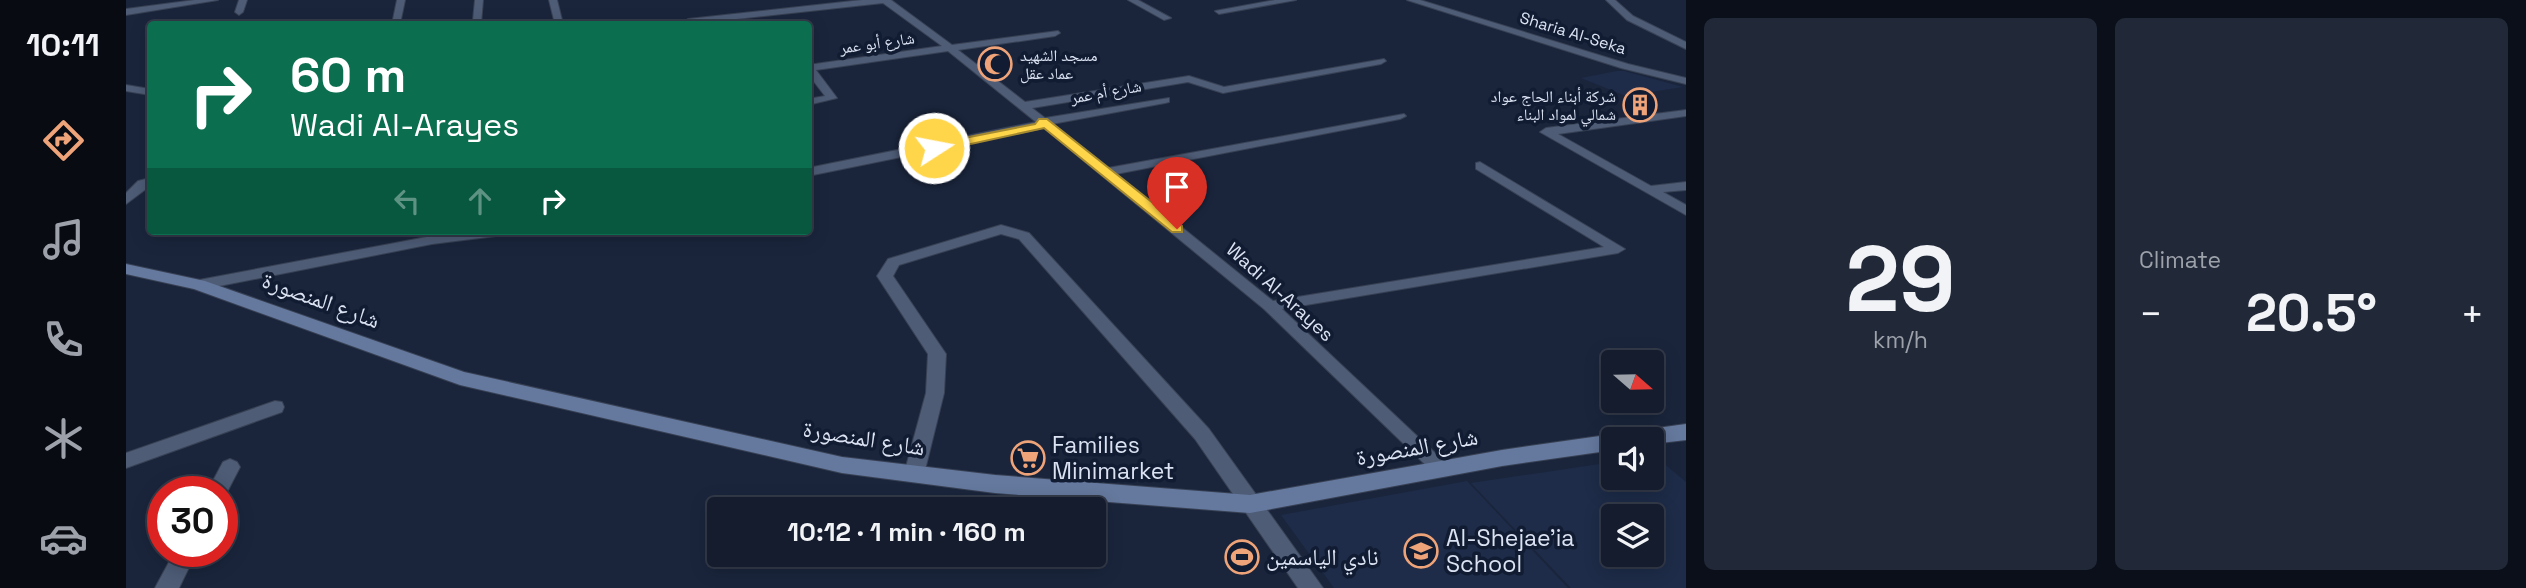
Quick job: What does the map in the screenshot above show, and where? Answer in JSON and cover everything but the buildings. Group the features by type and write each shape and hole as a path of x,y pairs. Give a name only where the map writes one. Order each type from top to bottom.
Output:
{"main road":[{"name":"شارع المنصورة","path":"126,269 199,285 460,378 842,465 995,484 1250,504 1442,468 1601,444"},
{"path":"1664,435 1686,432"}],"street":[{"path":"147,10 151,0"},
{"path":"126,12 214,0"},
{"path":"239,12 243,0"},
{"path":"397,21 401,0"},
{"path":"477,21 479,0"},
{"path":"553,0 558,21"},
{"path":"697,21 885,0"},
{"name":"Wadi Al-Arayes","path":"885,0 1023,106 1270,306 1442,468"},
{"path":"1132,0 1167,18"},
{"path":"1219,11 1292,0"},
{"name":"Sharia Al-Seka","path":"1411,0 1625,66 1686,81"},
{"path":"1610,0 1630,18 1686,46"},
{"name":"شارع أبو عمر","path":"812,68 1055,33"},
{"path":"1023,106 1189,79 1223,90 1381,61"},
{"path":"812,72 832,97 812,101"},
{"path":"126,88 147,92"},
{"name":"شارع أم عمر","path":"812,171 979,139 1039,126 1043,122 1166,100"},
{"path":"1686,113 1546,132 1686,211"},
{"path":"1106,172 1400,116"},
{"path":"1270,306 1618,249 1480,166"},
{"path":"126,200 147,183"},
{"path":"1649,190 1686,186"},
{"path":"914,474 935,393 937,354 885,276 893,262 1001,229 1024,236 1202,435 1311,588"},
{"path":"199,285 432,240 472,235"},
{"path":"126,461 275,407"},
{"path":"225,476 230,467"},
{"path":"167,588 178,567"}],"shaded area":[{"path":"1617,71 1683,87 1626,96 1581,78"},
{"path":"1601,464 1601,490 1664,490 1664,464 1686,482 1686,588 1571,588 1471,483"},
{"name":"Al-Shejae'ia School","path":"1467,481 1568,588 1334,588 1281,515"}],"place":[{"name":"مسجد الشهيد عماد عقل","path":"995,64"},
{"name":"شركة أبناء الحاج عواد شمالي لمواد البناء","path":"1640,105"},
{"name":"Families Minimarket","path":"1028,458"},
{"name":"Al-Shejae'ia School","path":"1421,551"},
{"name":"نادي الياسمين","path":"1242,557"}],"route":[{"path":"934,148 1039,126 1043,122 1177,229"}]}
